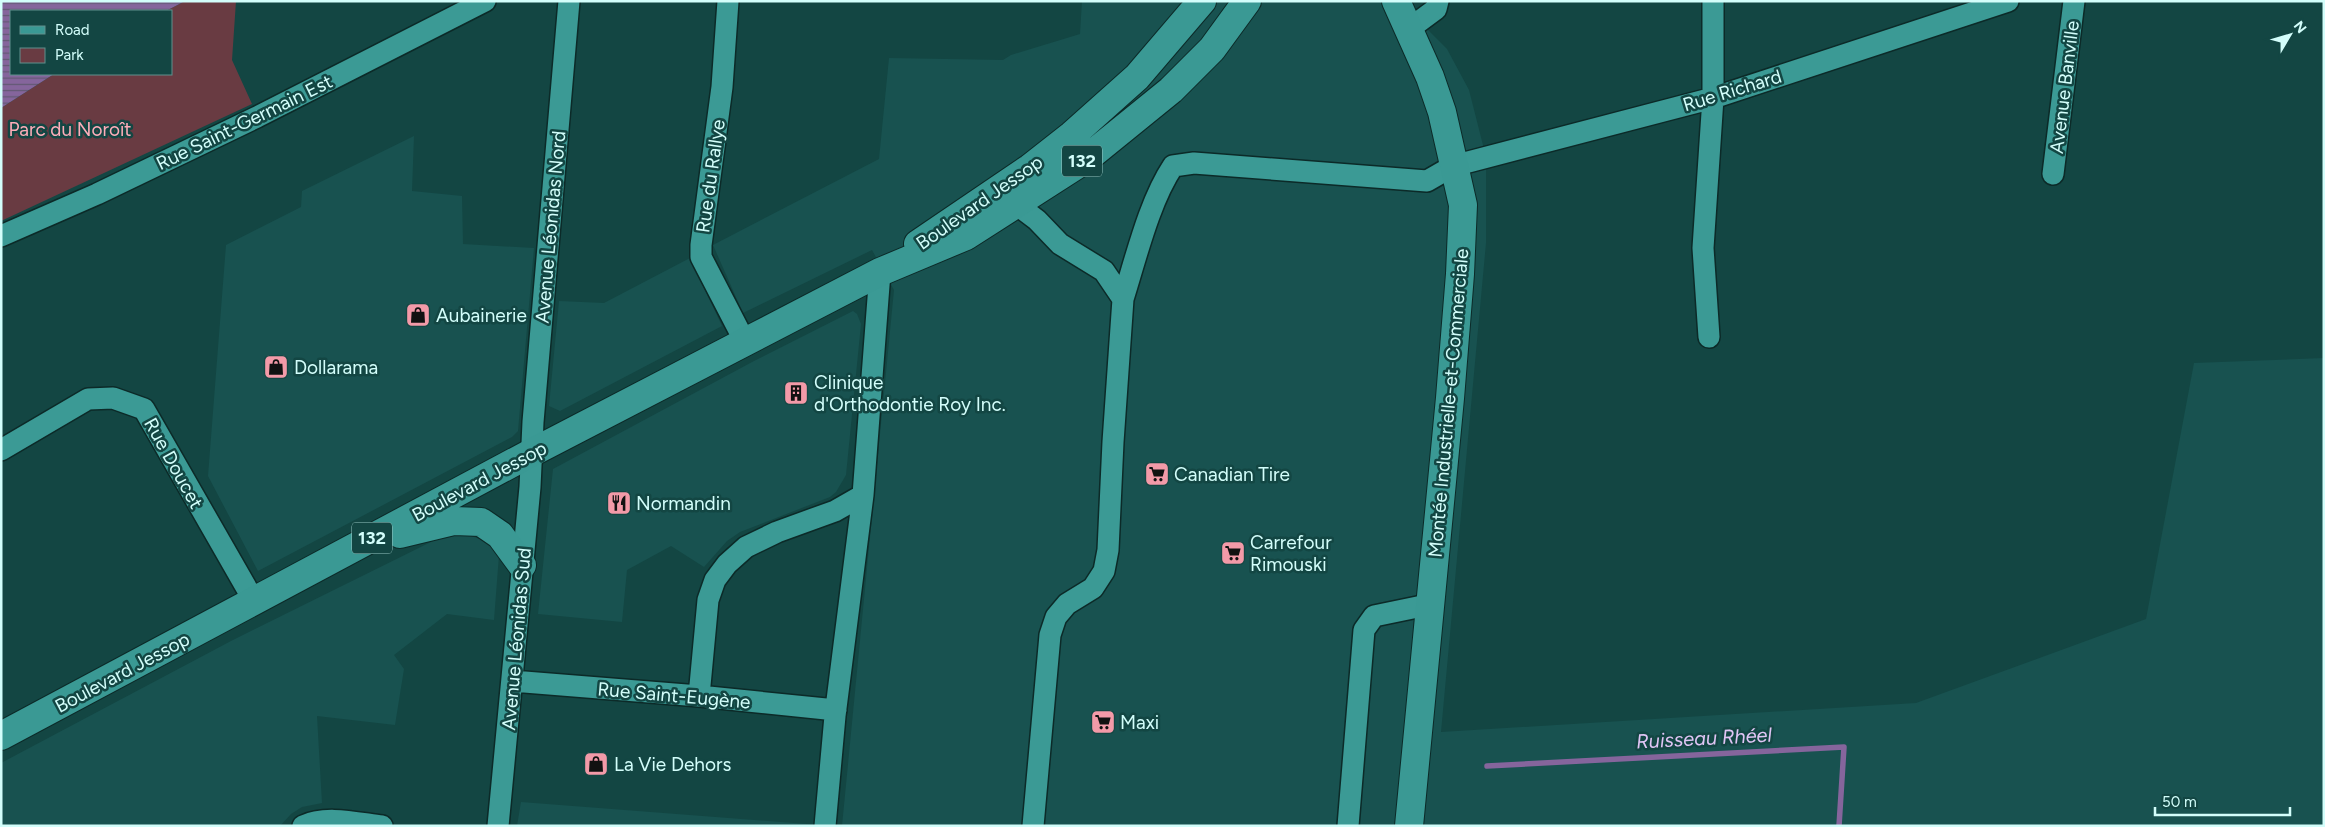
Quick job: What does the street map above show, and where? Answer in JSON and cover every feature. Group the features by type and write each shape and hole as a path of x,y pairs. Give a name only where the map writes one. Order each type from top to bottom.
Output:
{"main road":[{"name":"Boulevard Jessop","path":"880,272 951,220 1030,168 1072,135 1137,77 1202,1"},
{"name":"Boulevard Jessop","path":"1,736 531,453 880,272 966,236 1086,159 1171,90 1212,50 1247,1"},
{"name":"Montée Industrielle-et-Commerciale","path":"1378,1 1409,29 1430,77 1442,112 1463,205 1460,274 1432,604 1409,826"},
{"path":"1396,1 1409,29"},
{"path":"364,542 454,521 481,522 500,535 522,565"}],"street":[{"name":"Rue Saint-Germain Est","path":"1,236 97,194 248,121 485,1"},
{"name":"Avenue Léonidas Nord","path":"531,453 569,1"},
{"name":"Rue du Rallye","path":"728,1 722,87 700,244 702,257 745,342"},
{"path":"1409,29 1436,9 1438,1"},
{"path":"1709,337 1703,248 1713,98 1713,1"},
{"name":"Rue Richard","path":"1123,299 1156,200 1165,178 1173,166 1194,163 1427,181 1453,166 1713,98 2008,1"},
{"name":"Avenue Banville","path":"2053,174 2074,1"},
{"path":"1016,204 1038,220 1060,244 1104,271 1123,299 1108,550 1104,571 1093,588 1067,604 1056,617 1050,635 1033,826"},
{"path":"825,826 836,710 863,495 880,272"},
{"name":"Rue Doucet","path":"1,450 88,399 113,398 144,409 254,601"},
{"name":"Avenue Léonidas Sud","path":"498,826 530,487 531,453"},
{"path":"698,696 708,600 716,580 727,564 746,547 777,532 835,511 863,495"},
{"path":"1348,826 1364,630 1374,616 1432,604"},
{"name":"Rue Saint-Eugène","path":"512,681 698,696 836,710"},
{"path":"303,826 312,822 331,821 382,826"}],"shaded area":[{"path":"1,1 185,1 168,10 10,10 10,75 52,75 1,108"},
{"path":"1082,1 1399,1 1447,49 1469,90 1486,157 1486,243 1441,732 1916,703 2146,619 2194,363 2324,358 2324,826 842,826 894,290 872,250 743,313 713,245 879,159 889,58 1003,60 1011,55 1080,34"},
{"path":"414,136 412,191 462,196 463,244 534,248 518,431 512,437 258,571 208,476 226,245 301,207 302,191"},
{"path":"690,258 722,326 560,411 549,406 559,301 604,303"},
{"path":"853,311 857,314 861,324 846,475 836,492 830,497 740,532 727,541 704,567 671,546 627,570 622,622 538,614 553,469 754,361"},
{"path":"459,534 486,541 499,555 494,620 447,614 394,655 404,669 395,725 317,716 322,803 302,807 291,814 280,826 1,826 1,763 231,641 441,537"},
{"path":"521,802 832,826 517,826"}],"green space":[{"name":"Parc du Noroît","path":"185,1 236,1 232,60 252,104 1,221 1,108 52,75 172,75 172,10 168,10"}],"waterway":[{"name":"Ruisseau Rhéel","path":"1487,766 1844,747 1839,826"}],"place":[{"name":"Aubainerie","path":"418,315"},
{"name":"Dollarama","path":"276,367"},
{"name":"Clinique d'Orthodontie Roy Inc.","path":"796,393"},
{"name":"Canadian Tire","path":"1157,474"},
{"name":"Normandin","path":"619,503"},
{"name":"Carrefour Rimouski","path":"1233,553"},
{"name":"Maxi","path":"1103,722"},
{"name":"La Vie Dehors","path":"596,764"}]}
